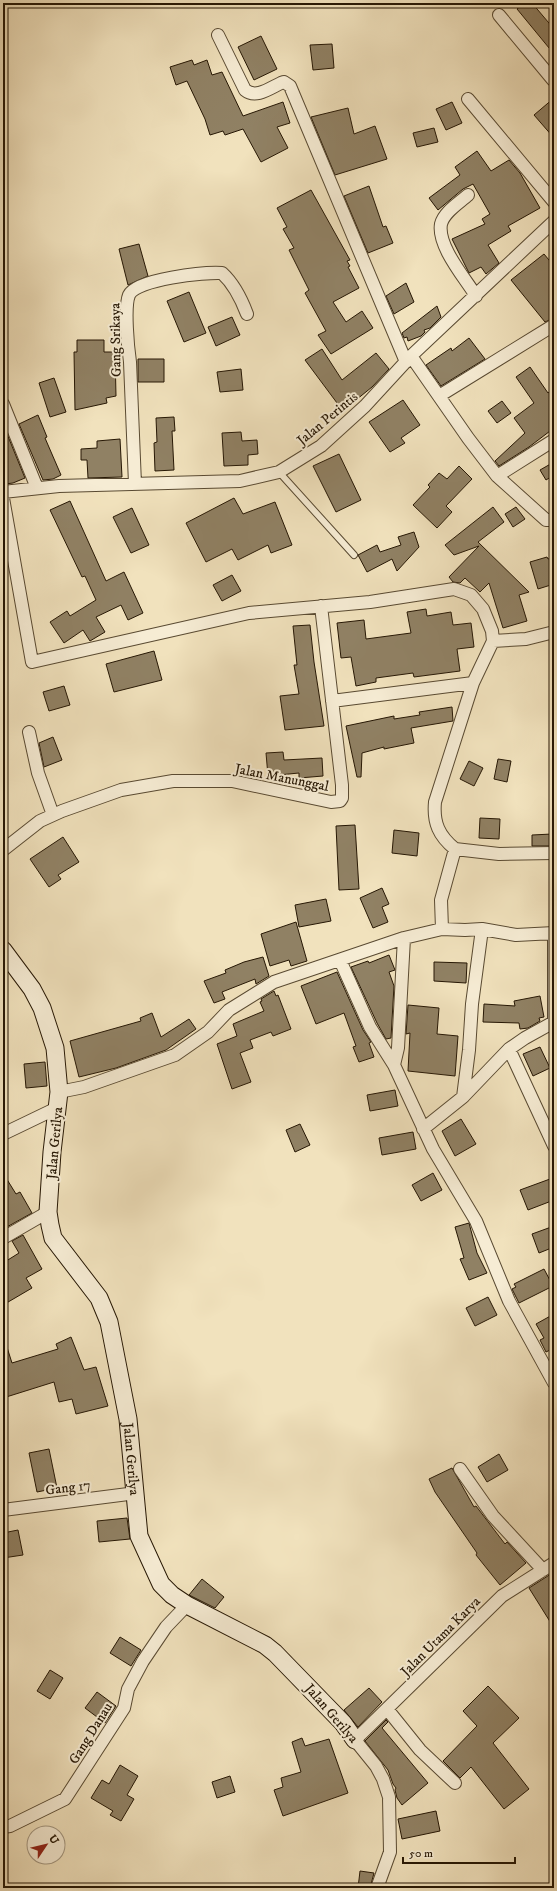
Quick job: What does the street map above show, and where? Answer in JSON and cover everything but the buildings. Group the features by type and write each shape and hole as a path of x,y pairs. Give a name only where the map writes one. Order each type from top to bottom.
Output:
{"street":[{"path":"499,14 554,80"},
{"path":"218,35 245,90 249,93 256,94 284,82 290,86 409,359 439,396 497,476 546,520 554,520"},
{"path":"468,99 554,202"},
{"path":"468,195 448,212 441,224 441,238 448,252 476,296"},
{"name":"Jalan Perintis","path":"3,492 58,486 240,480 280,472 321,446 365,406 409,359 554,221"},
{"name":"Gang Srikaya","path":"135,484 128,344 127,302 129,295 134,289 148,282 210,272 222,273 234,286 242,300 247,314"},
{"path":"439,396 554,325"},
{"path":"3,404 37,488"},
{"path":"497,476 554,440"},
{"path":"3,498 32,662 249,613 370,602 454,589 471,595 483,609 488,618 493,641 473,683 435,807 437,824 444,840 455,849 499,854 554,853"},
{"path":"321,606 332,701 473,683"},
{"path":"493,641 526,639 554,632"},
{"name":"Jalan Manunggal","path":"3,850 40,821 53,815 122,790 173,781 232,781 337,802 342,798 342,785 332,701"},
{"path":"29,732 38,773 53,815"},
{"path":"442,929 441,900 455,849"},
{"path":"3,1134 58,1100 84,1086 176,1055 208,1032 229,1010 274,982 404,938 442,929 482,929 516,935 554,933 554,1022 525,1038 509,1049 463,1097 423,1129"},
{"path":"463,1097 469,1050 472,1004 482,929"},
{"path":"394,1065 398,1040 404,938"},
{"name":"Jalan Gerilya","path":"3,950 32,989 42,1008 54,1048 58,1100 52,1152 48,1212 54,1238 99,1298 109,1322 128,1419 136,1493 136,1520 139,1536 148,1559 161,1584 172,1595 187,1606 266,1645 275,1653 343,1723 376,1766 389,1797 390,1852 377,1888"},
{"path":"340,960 370,1027 394,1065 433,1149 476,1221 508,1301 554,1383"},
{"path":"509,1049 554,1146"},
{"path":"3,1238 48,1212"},
{"path":"460,1469 494,1516 543,1570"},
{"name":"Gang 17","path":"3,1510 136,1493"},
{"name":"Jalan Utama Karya","path":"355,1740 502,1596 554,1563"},
{"name":"Gang Danau","path":"3,1827 10,1826 65,1799 124,1708 128,1689 143,1661 166,1627 187,1606"},
{"path":"387,1709 420,1750 455,1783"}],"lane":[{"path":"280,472 354,555"}]}
